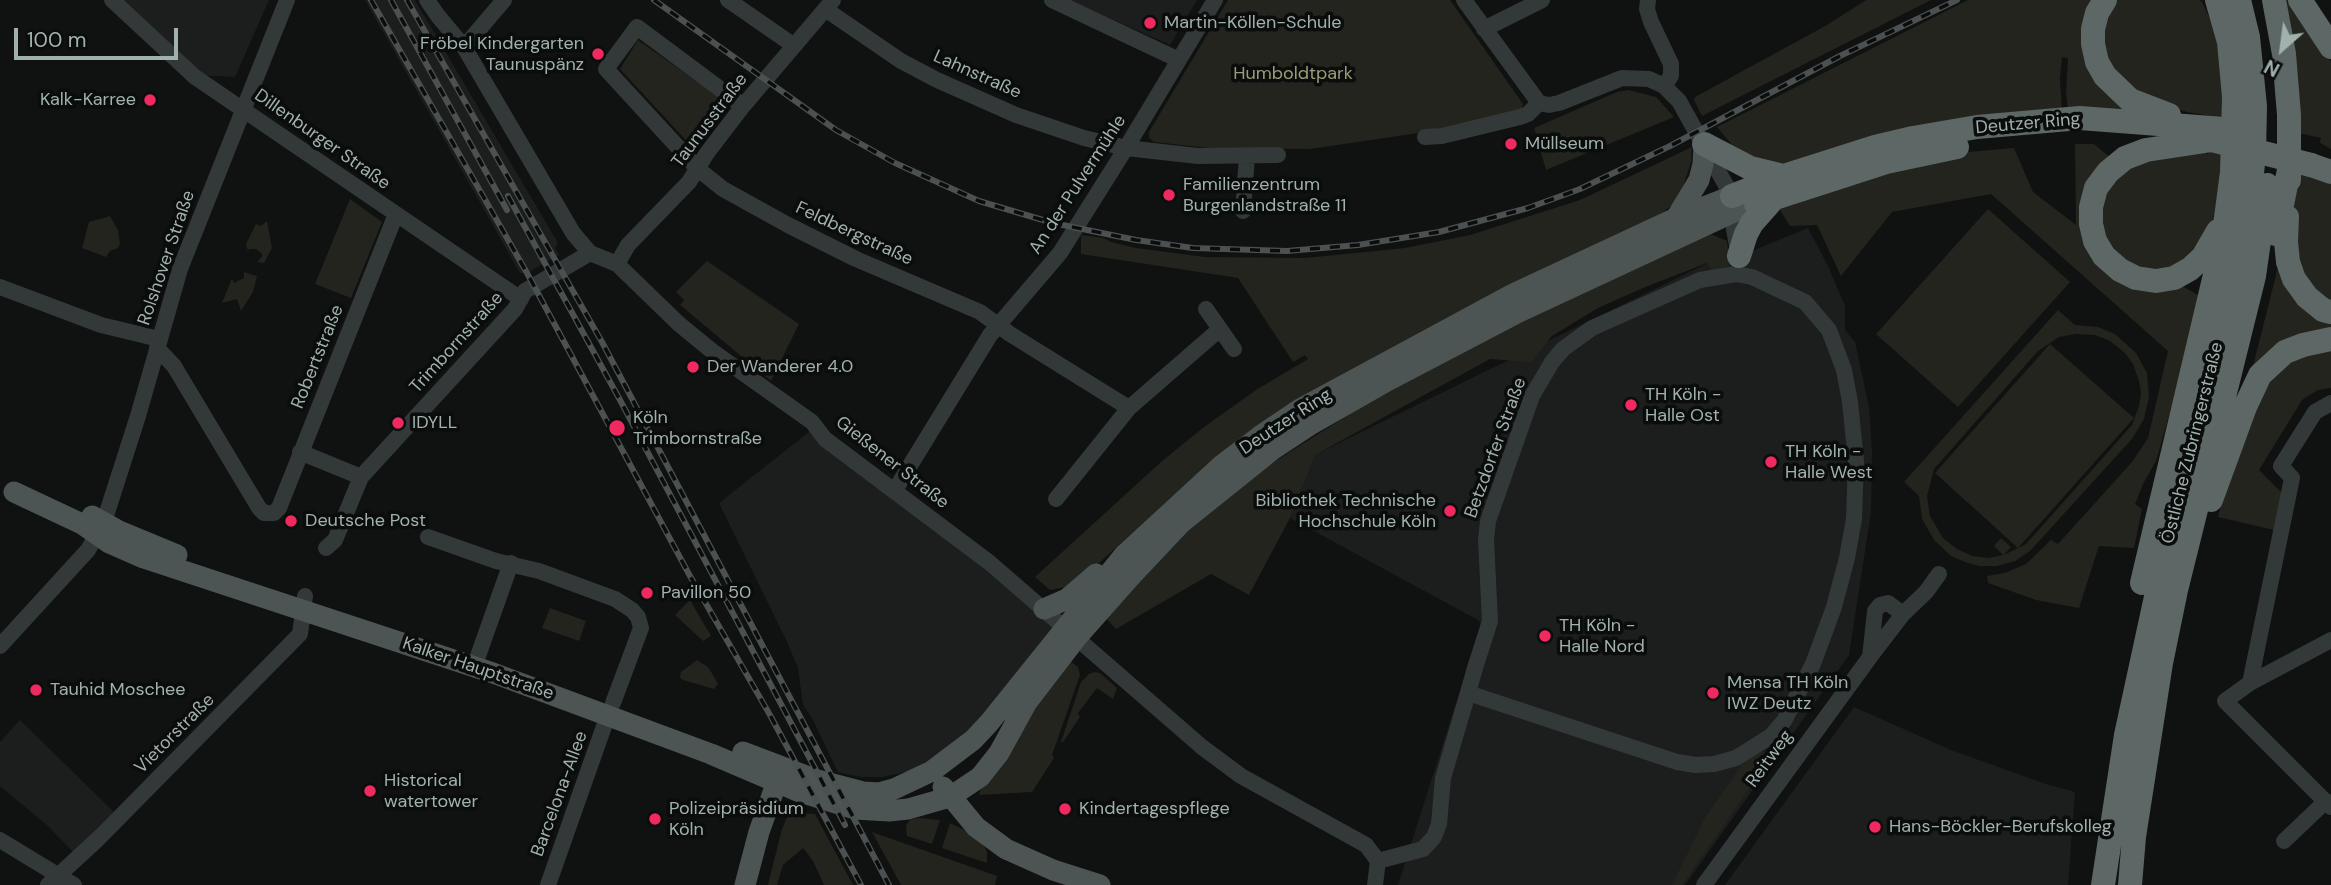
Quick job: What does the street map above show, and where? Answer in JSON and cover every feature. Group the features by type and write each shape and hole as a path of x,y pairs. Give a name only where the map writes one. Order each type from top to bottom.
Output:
{"highway":[{"path":"2105,0 2097,13 2093,29 2095,53 2105,76 2130,100 2209,131"},
{"path":"2207,0 2229,42"},
{"path":"2102,885 2110,776 2139,596 2223,241 2228,208 2234,96 2229,42 2217,0"},
{"name":"Östliche Zubringerstraße","path":"2130,885 2134,837 2154,716 2246,217 2254,155 2252,65 2239,0"},
{"name":"Östliche Zubringerstraße","path":"2102,885 2126,735 2159,583 2254,276 2263,223 2271,124 2266,50 2256,0"},
{"path":"2274,0 2284,54 2289,115 2315,163 2286,242 2288,262 2294,279 2307,297 2323,310 2331,312"},
{"path":"2300,0 2331,47"},
{"name":"Deutzer Ring","path":"1734,204 1779,186 2051,128 2080,127 2181,135 2209,131 2315,163"},
{"path":"2209,131 2125,158 2108,172 2096,188 2091,207 2095,241 2112,263 2136,278 2156,281 2182,274 2203,257 2214,241 2228,208"},
{"path":"1704,145 1779,186 1752,223 1737,257"},
{"path":"2154,716 2173,665 2274,244 2315,163"},
{"path":"2210,504 2245,407 2260,375 2285,352 2331,339"}],"main road":[{"path":"1676,218 1699,180 1704,145"},
{"name":"Deutzer Ring","path":"950,797 980,777 999,753 1071,632 1124,555 1223,464 1300,409 1514,294 1676,218 1734,204"},
{"name":"Deutzer Ring","path":"932,771 973,740 1071,632 1181,523 1291,438 1389,380 1519,312 1701,227 1734,204"},
{"name":"Kalker Hauptstraße","path":"7,490 82,524 101,528 109,543 141,557 478,656 779,774 879,793 932,771"},
{"path":"1044,608 1067,599 1124,555"},
{"name":"Kalker Hauptstraße","path":"305,603 493,673 611,709"},
{"path":"932,771 976,827 1006,849 1053,870 1100,885"},
{"path":"745,885 779,774"},
{"name":"Kalker Hauptstraße","path":"779,774 800,792 855,809 908,809 950,797"},
{"path":"976,827 975,799 980,777"},
{"path":"908,809 944,816 976,827"}],"street":[{"name":"Dillenburger Straße","path":"112,0 195,77 522,299"},
{"name":"Rolshover Straße","path":"0,646 77,564 101,528 138,416 180,270 287,0"},
{"name":"Gießener Straße","path":"427,0 464,47 573,233 590,253 617,264 679,324 712,351 812,422 825,439 990,563 1175,725 1241,776 1366,845 1378,860"},
{"path":"464,47 504,0"},
{"path":"728,0 793,46"},
{"path":"1054,0 1179,60"},
{"name":"An der Pulvermühle","path":"895,490 998,326 1060,253 1215,0"},
{"path":"1464,0 1539,103 1559,103 1632,76 1649,79 1664,86 1679,100 1734,204 1737,257"},
{"path":"1484,29 1542,0"},
{"path":"1648,0 1647,9 1651,22 1671,64 1671,76 1664,86"},
{"name":"Taunusstraße","path":"617,264 628,245 689,182 707,153 743,106 829,5"},
{"name":"Lahnstraße","path":"829,5 901,61 937,80 1016,115 1084,138 1126,148 1198,156 1278,155"},
{"name":"Feldbergstraße","path":"743,106 637,27 606,69 698,169 723,189 856,259 980,312 1129,408"},
{"path":"1425,137 1442,136 1520,117 1528,114 1539,103"},
{"path":"1243,211 1247,156"},
{"name":"Robertstraße","path":"158,343 259,508 264,513 274,513 279,508 396,214"},
{"path":"1701,227 1720,231 1737,257"},
{"name":"Trimbornstraße","path":"326,548 335,540 361,477 516,309 525,291 590,253"},
{"name":"Betzdorfer Straße","path":"1378,860 1423,849 1434,837 1439,824 1442,788 1468,693 1490,621 1486,540 1488,521 1538,382 1563,349 1592,328 1700,280 1737,257 1761,280 1805,302 1829,330 1844,370 1856,461 1854,519 1834,607 1813,664 1784,721 1771,736 1736,758 1714,764 1696,765 1677,762 1468,693"},
{"path":"0,287 158,343"},
{"path":"1206,309 1234,349"},
{"path":"1056,499 1129,408 1220,329"},
{"path":"2250,683 2292,478 2281,466 2315,412 2331,403"},
{"path":"300,452 361,477"},
{"path":"428,537 496,561 539,571 615,599 629,607 638,617 641,628 611,709"},
{"path":"478,656 511,564"},
{"name":"Reitweg","path":"1704,885 1870,657 1903,614 1926,592 1939,574"},
{"name":"Vietorstraße","path":"53,881 300,634 305,603"},
{"name":"Reitweg","path":"1870,657 1875,611 1880,605 1888,603 1903,614"},
{"path":"2284,841 2328,804 2225,701 2250,683 2331,640"},
{"name":"Barcelona-Allee","path":"548,885 611,709"},
{"path":"0,840 53,881 74,885"},
{"path":"1376,885 1378,860"}],"shaded area":[{"path":"118,0 269,0 235,77 194,75"},
{"path":"365,0 415,0 558,243 555,248 559,255 527,273 520,273"},
{"name":"Martin-Köllen-Schule","path":"1069,0 1197,0 1170,45"},
{"path":"1808,228 1845,306 1845,330 1855,342 1869,407 1872,451 1871,512 1849,655 1685,885 1398,885 1481,624 1290,518 1314,455 1708,263 1735,258"},
{"path":"814,428 1058,620 996,702 978,721 941,755 915,770 883,777 860,777 838,772 803,705 798,668 787,642 719,503"},
{"name":"Hans-Böckler-Berufskolleg","path":"1854,707 1951,750 2075,792 2068,885 1725,885"},
{"path":"20,720 114,812 74,853 48,826 0,786 0,742"}],"green space":[{"name":"Humboldtpark","path":"1228,0 1450,0 1523,104 1521,110 1453,128 1310,149 1209,148 1154,142 1149,138 1149,132"},
{"path":"1866,0 1931,0 1702,116 1695,97 1827,25"},
{"path":"1968,0 2096,0 2087,23 2127,111 2068,111 2068,58 2062,57 2062,112 1770,166 1737,151 1717,127"},
{"path":"2113,0 2202,2 2218,35 2228,119 2187,112 2133,95 2103,60 2103,14"},
{"path":"2282,0 2291,0 2331,62 2331,149 2320,143 2321,138 2298,133"},
{"path":"638,40 729,104 694,149 620,69"},
{"path":"1629,90 1656,97 1674,117 1546,170 1534,128 1617,92"},
{"path":"2075,144 2094,144 2112,159 2089,245 2198,295 2186,356 2156,461 2135,504 2142,509 2134,548 2099,546 2079,608 2036,600 1988,583 1987,576 2005,573 2026,564 2051,540 2058,544 2132,462 2148,438 2168,351 1991,194 1892,212 1841,276 1817,225 1790,226 1777,205 1922,160 2014,148 2033,192 2076,225"},
{"path":"1692,147 1691,162 1683,187 1672,205 1651,222 1173,496 1068,591 1065,587 1050,590 1035,577 1162,461 1204,427 1256,390 1308,359 1305,355 1293,362 1238,278 1081,254 1081,235 1103,238 1136,248 1205,257 1305,258 1405,248 1470,235 1580,200"},
{"path":"2208,151 2228,155 2220,215 2189,263 2139,273 2103,242 2100,199 2130,164 2203,152 2208,154"},
{"path":"2296,170 2331,178 2331,306 2311,292 2291,250"},
{"path":"350,199 382,222 351,298 315,284"},
{"path":"1988,209 2070,282 1958,407 1876,334"},
{"path":"110,216 118,230 118,248 110,251 106,257 82,248 89,222"},
{"path":"267,221 272,248 264,263 257,262 262,254 256,249 248,251 246,244 256,224 261,226"},
{"path":"1708,233 1727,241 1730,264 1723,269 1713,272 1707,263 1598,308 1552,336 1531,362 1490,359 1315,455 1290,518 1249,595 1211,574 1116,629 1106,618 1193,522 1244,481 1394,386"},
{"path":"707,261 799,324 771,381 680,305 684,300 676,292"},
{"path":"2279,263 2331,320 2331,332 2250,378"},
{"path":"244,272 257,276 253,292 241,311 237,299 222,303 232,278 234,283 244,278"},
{"path":"2058,310 2075,325 2098,327 2115,334 2136,353 2147,373 2149,397 2144,419 2132,439 2030,551 2015,561 1997,566 1979,566 1951,556 1934,540 1922,519 1919,496 1904,482","holes":["2095,335 2110,341 2125,353 2133,364 2141,393 2132,425 2026,544 2004,555 2011,547 2001,538 1994,546 2003,555 1989,558 1973,556 1957,549 1943,538 1930,516 1927,496 1934,469 2038,351 2059,337"]},
{"path":"2050,344 2134,418 2018,548 1935,473"},
{"path":"2331,346 2331,388 2318,390 2302,400 2259,470 2282,493 2274,530 2218,517 2237,443 2279,365"},
{"path":"690,600 711,636 703,641 675,615"},
{"path":"550,608 586,621 579,641 542,628"},
{"path":"697,660 708,667 716,680 718,684 714,689 680,678 681,672"},
{"path":"1071,662 1078,667 1080,675 1052,755 1054,758 1032,792 979,795 982,785 1028,713 1066,663"},
{"path":"1094,672 1100,673 1117,688 1113,699 1097,688 1061,742 1081,682"},
{"path":"1761,751 1772,756 1682,885 1672,885 1705,818 1745,760"},
{"path":"789,812 815,814 853,885 824,885 813,861 803,848 783,865 777,885 768,885"},
{"path":"911,819 940,820 932,844 907,836 906,825"},
{"path":"950,823 966,831 984,846 987,863 942,848"},
{"path":"872,832 997,876 995,885 901,885"}],"railway":[{"path":"371,0 527,273 861,885"},
{"path":"391,0 507,210"},
{"path":"407,0 602,342 889,885"},
{"path":"654,0 836,130 895,163 979,201 1053,223 1136,240 1193,248 1287,251 1358,245 1439,232 1528,208 1580,189 1670,146 1840,56 1957,0"},
{"path":"508,196 620,400 845,825"}],"place":[{"name":"Martin-Köllen-Schule","path":"1150,23"},
{"name":"Fröbel Kindergarten Taunuspänz","path":"598,54"},
{"name":"Kalk-Karree","path":"150,100"},
{"name":"Müllseum","path":"1511,144"},
{"name":"Familienzentrum Burgenlandstraße 11","path":"1169,195"},
{"name":"Der Wanderer 4.0","path":"693,367"},
{"name":"TH Köln - Halle Ost","path":"1631,405"},
{"name":"IDYLL","path":"398,423"},
{"name":"Köln Trimbornstraße","path":"617,428"},
{"name":"TH Köln - Halle West","path":"1771,462"},
{"name":"Bibliothek Technische Hochschule Köln","path":"1450,511"},
{"name":"Deutsche Post","path":"291,521"},
{"name":"Pavillon 50","path":"647,593"},
{"name":"TH Köln - Halle Nord","path":"1545,636"},
{"name":"Tauhid Moschee","path":"36,690"},
{"name":"Mensa TH Köln IWZ Deutz","path":"1713,693"},
{"name":"Historical watertower","path":"370,791"},
{"name":"Kindertagespflege","path":"1065,809"},
{"name":"Polizeipräsidium Köln","path":"655,819"},
{"name":"Hans-Böckler-Berufskolleg","path":"1875,827"}]}
